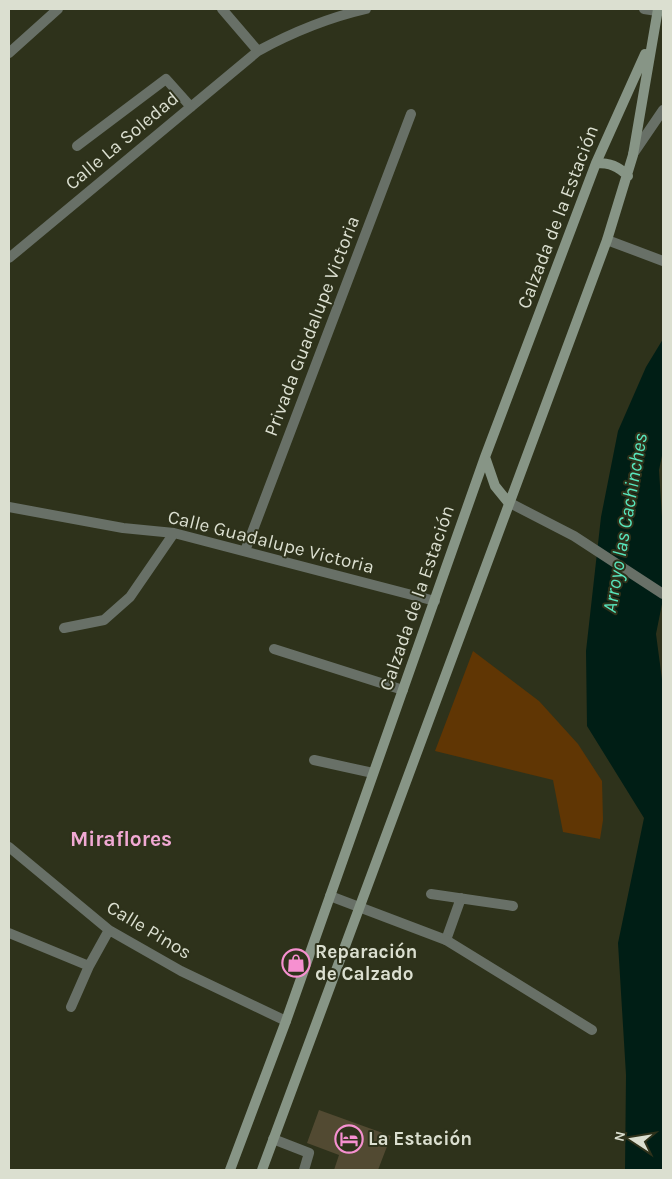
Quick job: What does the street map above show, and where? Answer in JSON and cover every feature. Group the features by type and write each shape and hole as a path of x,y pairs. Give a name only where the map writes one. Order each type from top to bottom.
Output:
{"main road":[{"name":"Calzada de la Estación","path":"262,1170 508,502 607,240 633,155 650,42 657,10"},
{"name":"Calzada de la Estación","path":"230,1170 286,1021 485,458 596,163 650,42"},
{"path":"596,163 609,163 620,168 628,176"},
{"path":"485,458 495,486 508,502"}],"street":[{"path":"9,53 58,9"},
{"path":"222,9 258,51"},
{"name":"Calle La Soledad","path":"9,258 258,51 290,34 337,16 366,9"},
{"path":"644,9 657,10"},
{"path":"77,146 166,79 191,107"},
{"path":"633,155 663,110"},
{"name":"Privada Guadalupe Victoria","path":"245,551 411,114"},
{"path":"607,240 663,261"},
{"path":"508,502 574,536 663,594"},
{"name":"Calle Guadalupe Victoria","path":"9,507 124,528 174,533 434,601"},
{"path":"64,628 104,620 130,597 174,533"},
{"path":"274,649 403,690"},
{"path":"314,760 373,774"},
{"name":"Calle Pinos","path":"9,847 108,930 181,971 286,1021"},
{"path":"430,894 512,906"},
{"path":"330,896 446,940 592,1030"},
{"path":"446,940 461,898"},
{"path":"71,1007 89,966 108,930"},
{"path":"9,933 89,966"},
{"path":"273,1139 310,1153 304,1170"}],"shaded area":[{"path":"473,651 539,701 578,744 602,781 603,820 600,839 563,832 553,780 435,751"}],"water":[{"name":"Arroyo las Cachinches","path":"663,339 663,451 659,470 663,533 663,599 656,634 663,687 663,1170 625,1170 626,1075 618,943 644,818 587,726 586,651 601,517 618,431 646,367"}],"building":[{"name":"La Estación","path":"319,1110 391,1136 378,1170 334,1170 339,1155 307,1143"}],"place":[{"name":"Reparación de Calzado","path":"296,963"},
{"name":"La Estación","path":"349,1139"}],"district":[{"name":"Miraflores","path":"121,839"}]}
